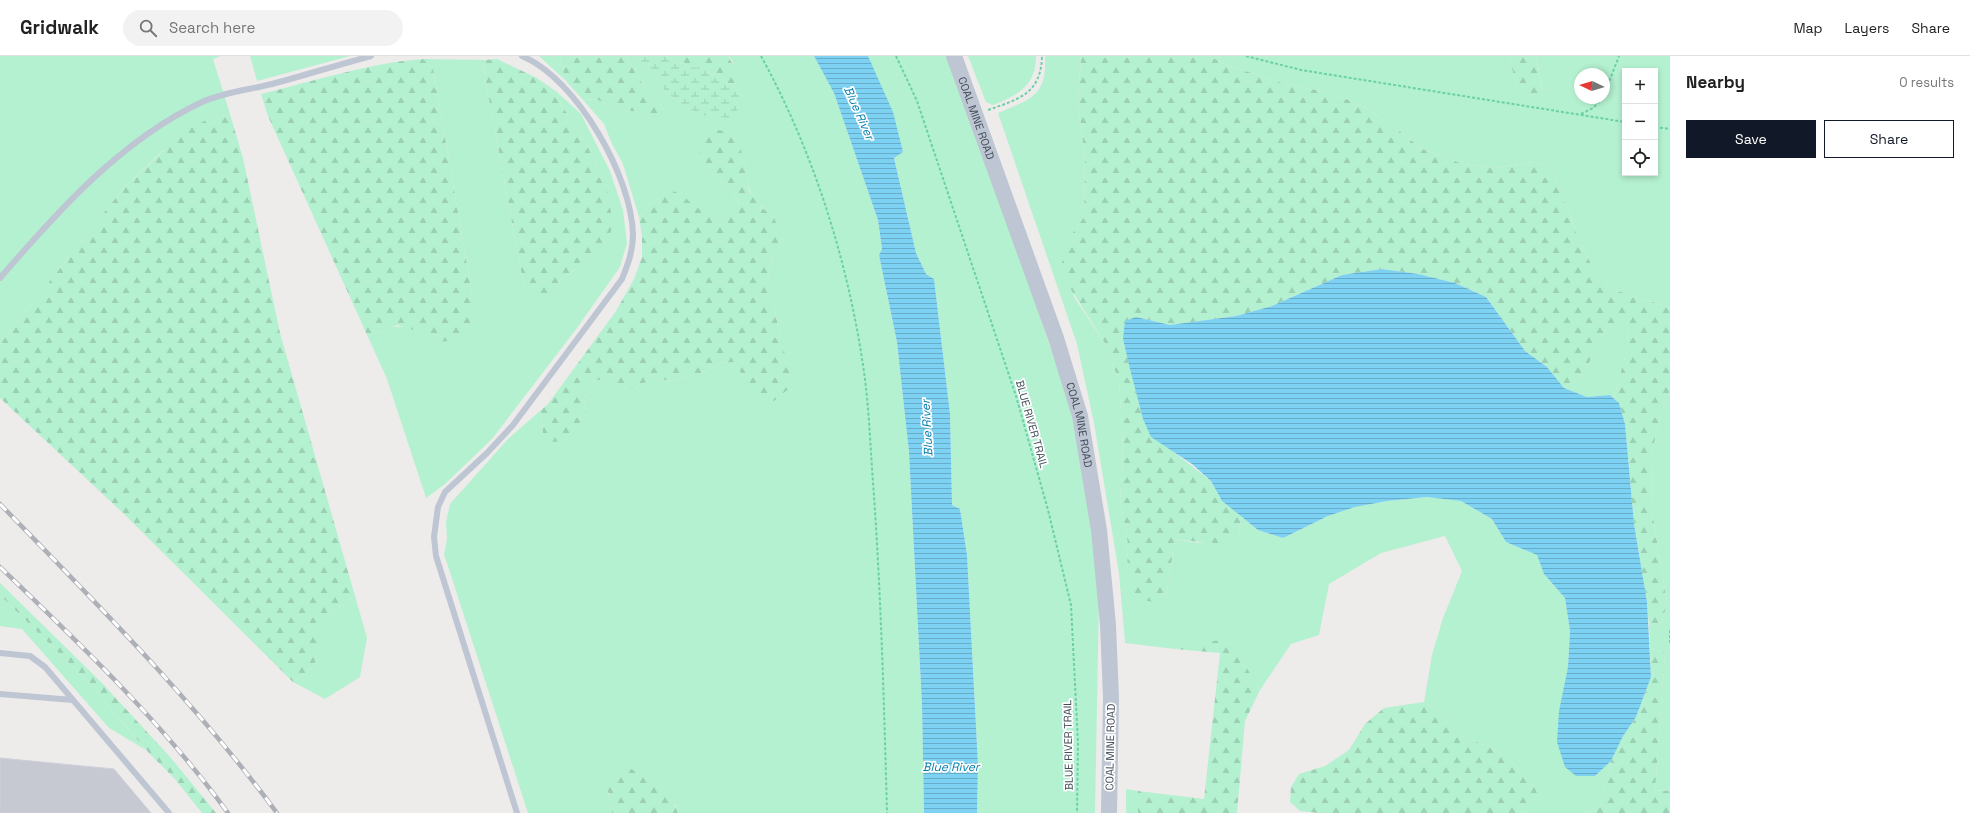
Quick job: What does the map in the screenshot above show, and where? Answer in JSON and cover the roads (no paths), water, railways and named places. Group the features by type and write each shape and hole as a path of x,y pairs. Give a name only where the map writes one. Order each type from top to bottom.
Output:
{"street":[{"name":"COAL MINE ROAD","path":"954,56 1056,338 1080,416 1100,530 1108,625 1111,698 1109,813"}],"lane":[{"path":"0,278 50,223 97,177 130,147 166,123 216,97 271,84 371,56"},
{"path":"517,813 436,556 434,537 438,507 445,492 488,453 513,425 622,279 630,261 633,236 631,217 624,190 593,122 563,86 546,71 522,56"},
{"path":"0,653 30,656 45,667 169,813"},
{"path":"0,694 73,700"}],"water":[{"name":"Blue River","path":"814,56 868,56 893,112 903,152 894,158 916,253 926,274 934,279 950,414 952,505 960,509 967,555 978,765 977,813 924,813 922,705 909,452 897,342 879,255 882,249 878,220 834,93"},
{"path":"1382,269 1418,274 1455,283 1486,297 1525,351 1547,367 1564,388 1587,397 1610,395 1619,403 1625,424 1634,524 1647,602 1651,677 1636,717 1623,736 1611,761 1595,776 1576,776 1565,767 1557,742 1559,711 1568,667 1570,631 1565,598 1544,574 1537,555 1506,542 1492,519 1461,501 1427,497 1387,501 1355,507 1328,516 1283,538 1258,530 1222,501 1211,481 1192,464 1151,437 1143,419 1123,339 1125,321 1136,317 1170,325 1236,316 1272,306 1342,275"}],"railway":[{"path":"0,504 144,654 179,693 213,732 277,813"},
{"path":"0,567 120,685 176,747 228,813"}]}
